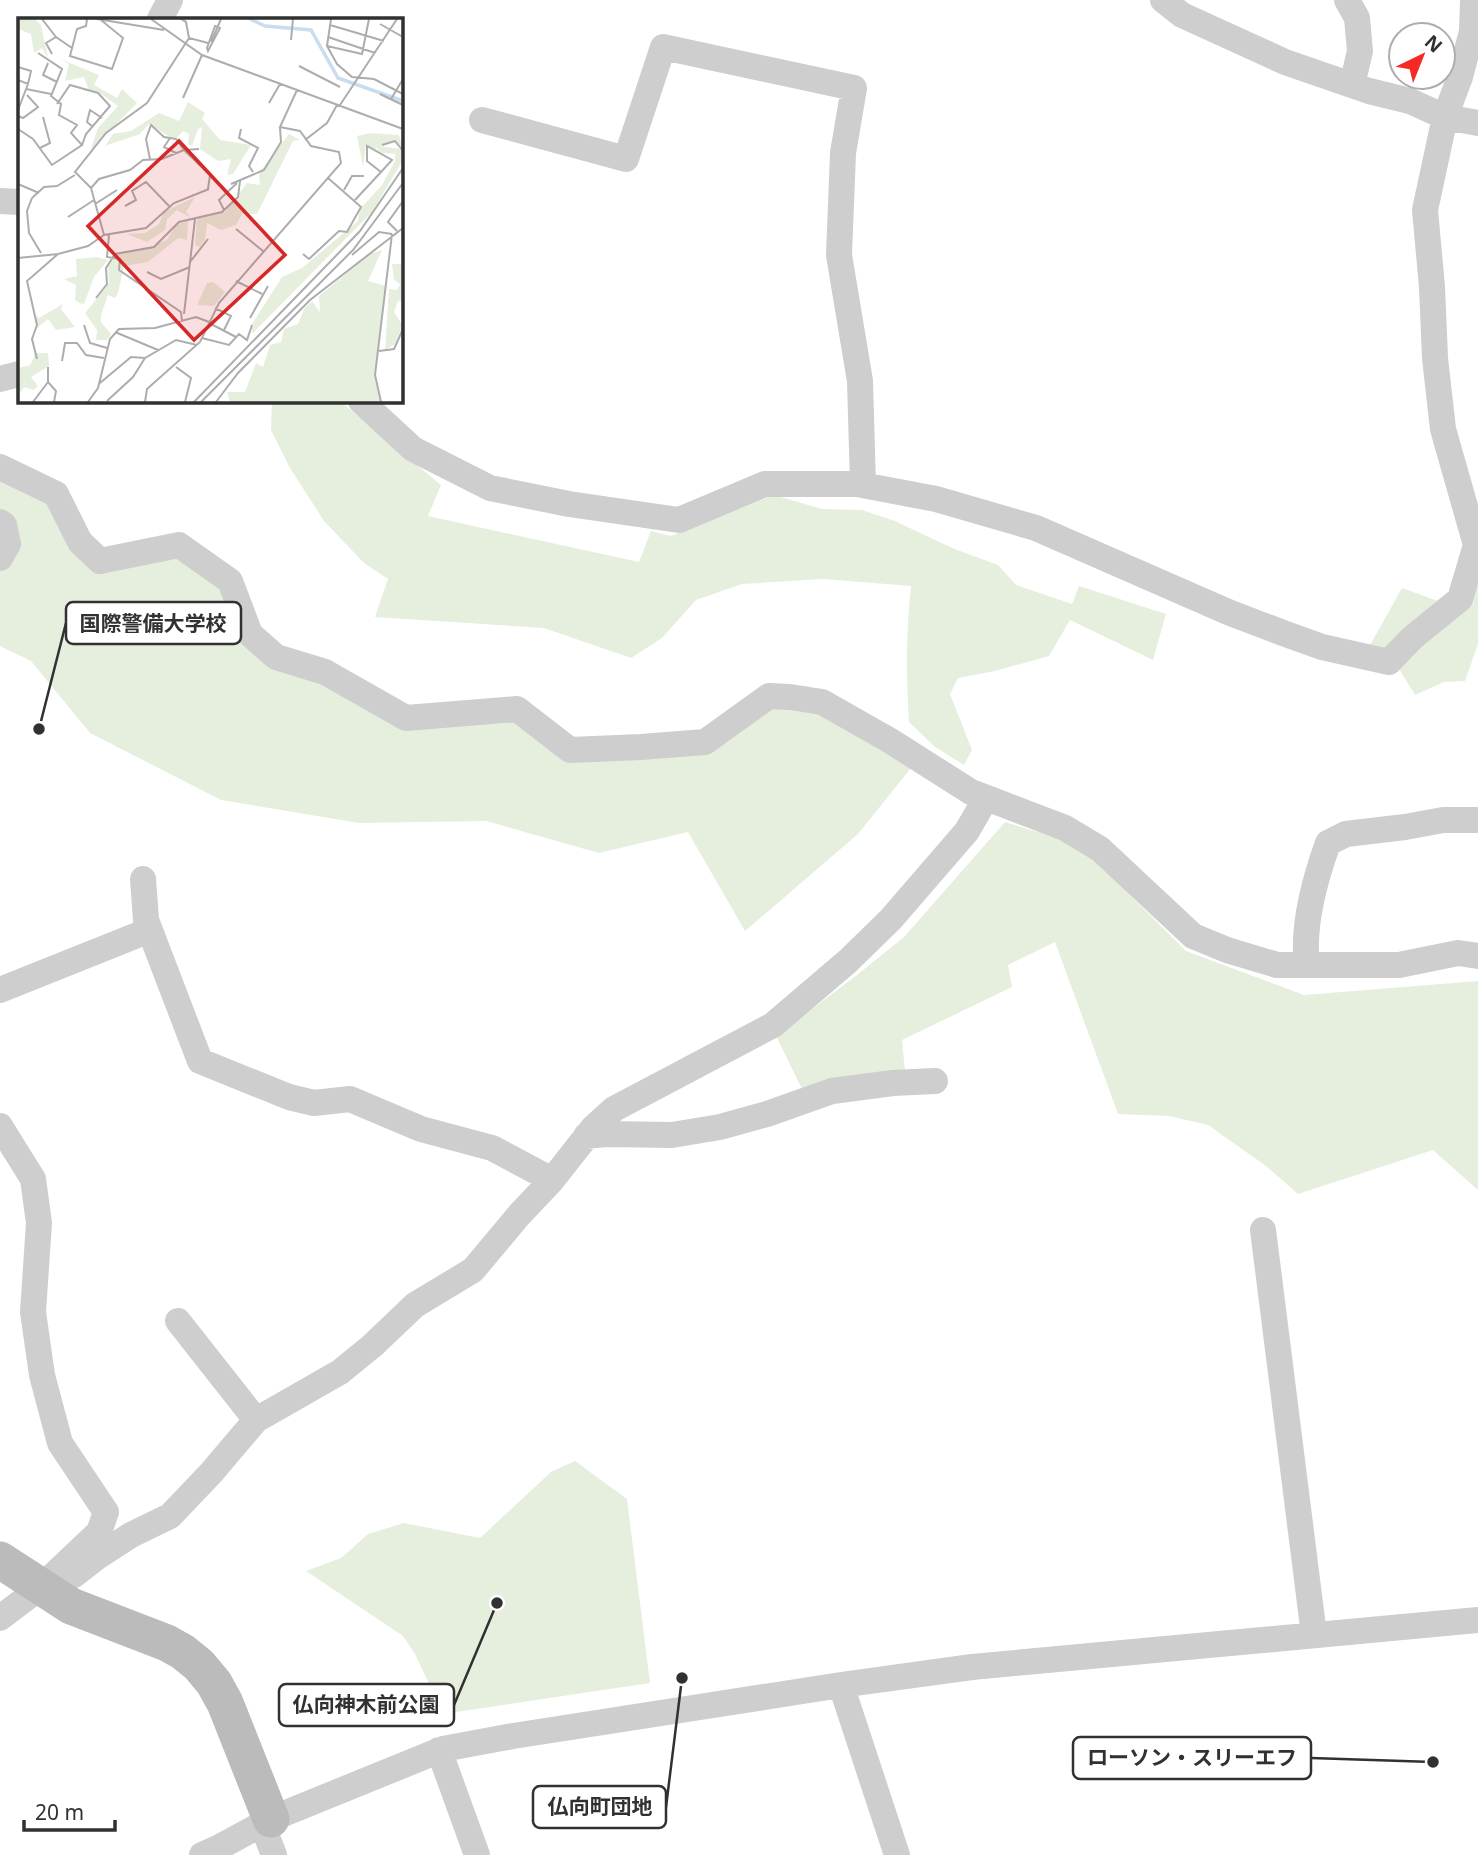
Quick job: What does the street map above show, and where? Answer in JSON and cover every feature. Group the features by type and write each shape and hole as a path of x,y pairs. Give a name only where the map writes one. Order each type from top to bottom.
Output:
{"street":[{"path":"161,18 170,0"},
{"path":"1163,0 1182,15 1274,58 1352,85 1410,101 1445,117 1478,123"},
{"path":"1347,0 1357,18 1360,51 1352,85"},
{"path":"361,402 413,449 490,488 569,504 679,520 765,484 863,485 936,499 1036,528 1228,612 1322,647 1389,662 1412,638 1460,599 1476,545 1443,429 1435,358 1425,210 1445,117 1460,77 1472,31 1473,0"},
{"path":"482,120 626,159 663,47 854,88 843,153 839,255 860,381 863,485"},
{"path":"0,201 18,202"},
{"path":"0,379 18,374"},
{"path":"0,467 56,494 80,542 100,561 179,545 230,582 250,634 276,657 325,672 406,718 517,709 570,750 705,742 769,696 822,702 971,792 1065,828 1100,849 1193,936 1227,950 1277,965 1399,965 1458,953 1478,956"},
{"path":"0,522 4,525 8,544 0,558"},
{"path":"1322,647 1352,666"},
{"path":"41,1587 74,1575 131,1535 170,1516 211,1474 256,1420 340,1372 415,1305 474,1270 593,1128 614,1110 773,1025 784,1016 848,961 891,919 967,831 986,797"},
{"path":"1307,965 1305,953 1311,897 1328,843 1346,834 1443,820 1478,820"},
{"path":"142,879 146,920 200,1061 289,1097 314,1103 349,1099 421,1129 492,1149 552,1180"},
{"path":"0,990 150,930"},
{"path":"586,1136 672,1135 720,1127 832,1091 935,1081"},
{"path":"0,1126 33,1179 39,1223 33,1312 41,1375 60,1443 106,1512 99,1532 41,1587 0,1618"},
{"path":"1263,1230 1314,1635"},
{"path":"178,1321 256,1420"},
{"path":"0,1560 71,1606 167,1643 199,1665 214,1683 225,1703 266,1821 274,1855"},
{"path":"202,1855 266,1821 439,1750 513,1736 972,1667 1478,1620"},
{"path":"841,1685 897,1855"},
{"path":"439,1750 477,1855"}],"green space":[{"path":"272,402 341,402 441,485 428,516 639,562 651,531 671,536 774,495 822,509 862,510 895,521 952,548 998,565 1016,585 1072,604 1079,586 1166,614 1153,660 1070,620 1049,656 958,678 950,694 972,750 964,765 935,747 909,722 907,654 911,586 823,579 742,584 696,600 662,638 631,658 544,628 375,617 388,579 364,563 324,521 290,468 271,430"},
{"path":"0,479 49,500 69,548 99,574 179,557 220,588 243,639 349,693 406,728 515,716 568,758 700,755 772,706 819,712 911,768 858,834 745,931 688,832 599,853 486,821 359,823 221,800 90,733 31,661 0,646"},
{"path":"1478,575 1478,644 1465,681 1444,682 1415,695 1396,664 1369,647 1402,588 1460,609"},
{"path":"1005,822 1063,840 1093,858 1186,951 1304,995 1478,981 1478,1190 1433,1150 1298,1194 1266,1166 1208,1125 1169,1116 1118,1114 1055,942 1008,965 1012,987 902,1040 905,1071 803,1091 776,1036 904,937"},
{"path":"575,1461 627,1499 650,1683 443,1714 415,1654 403,1636 306,1571 341,1558 368,1534 404,1523 480,1538 551,1472"}],"place":[{"name":"国際警備大学校","path":"39,729"},
{"name":"仏向神木前公園","path":"497,1603"},
{"name":"仏向町団地","path":"682,1678"},
{"name":"ローソン・スリーエフ","path":"1433,1762"}]}
